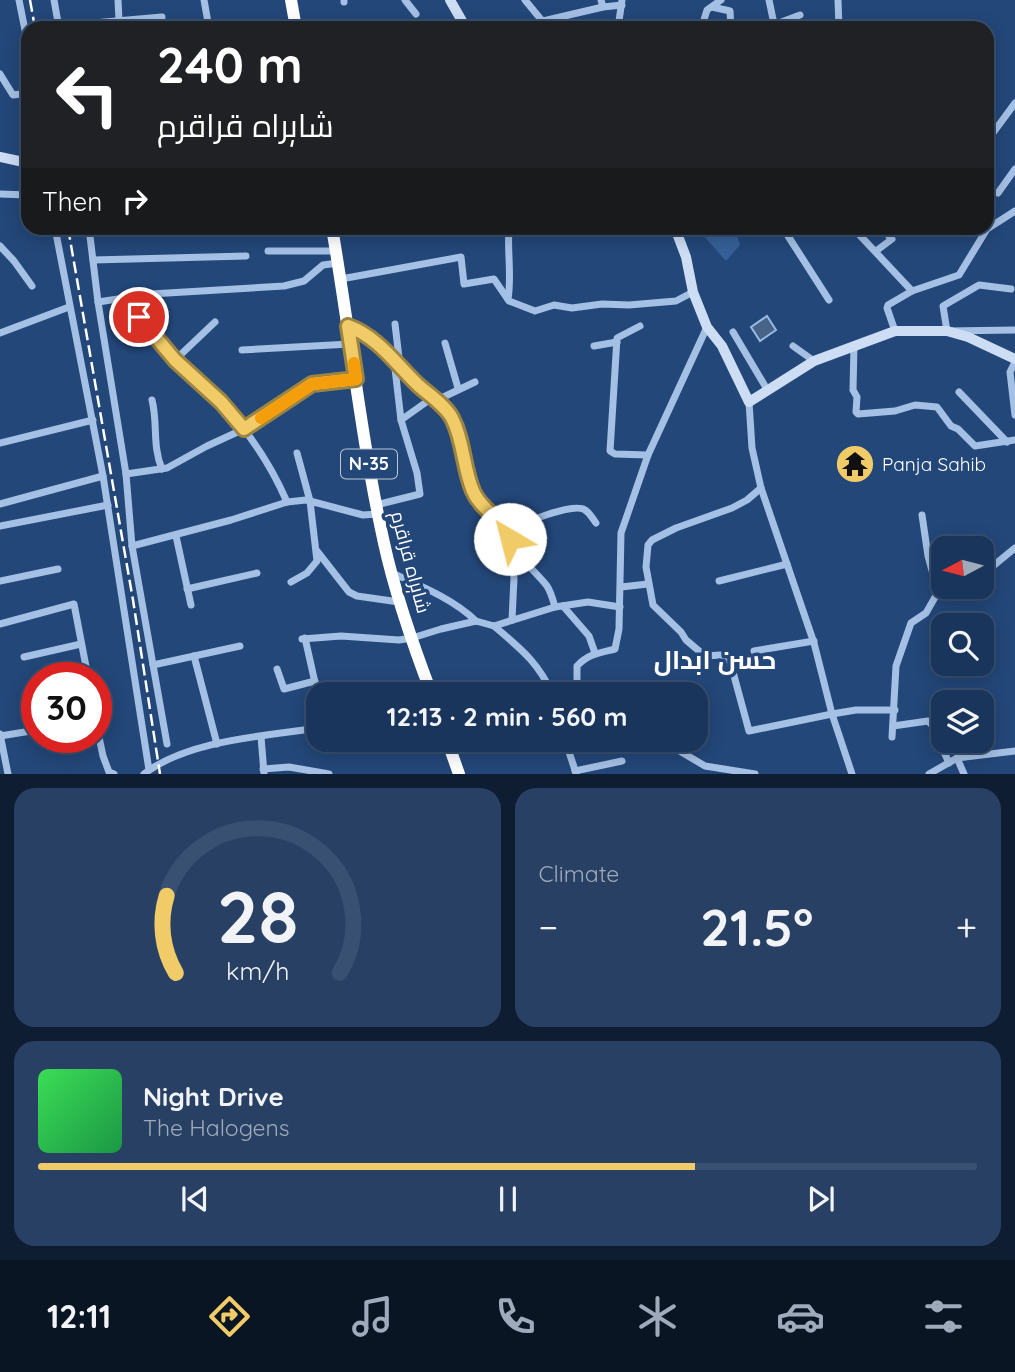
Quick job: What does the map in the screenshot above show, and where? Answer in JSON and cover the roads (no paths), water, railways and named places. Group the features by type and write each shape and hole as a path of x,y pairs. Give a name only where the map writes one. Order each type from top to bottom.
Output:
{"highway":[{"path":"291,0 295,21"},
{"name":"شاہراہ قراقرم","path":"333,235 377,510 399,602 427,682"},
{"path":"451,752 459,774"}],"main road":[{"path":"450,0 462,21"},
{"path":"0,157 21,162"},
{"path":"678,235 686,257 693,292 707,327 722,346 749,402 814,361 895,331 947,331 979,341 1015,360"}],"street":[{"path":"19,0 23,21"},
{"path":"54,0 58,21"},
{"path":"118,0 119,20"},
{"path":"204,0 208,21"},
{"path":"405,0 416,14"},
{"path":"525,0 542,21"},
{"path":"704,21 708,10 721,0"},
{"path":"769,0 773,21"},
{"path":"838,0 839,21"},
{"path":"556,21 602,4 622,3 619,21"},
{"path":"712,7 730,11 731,21"},
{"path":"783,21 800,15"},
{"path":"110,21 162,17"},
{"path":"0,74 13,94 21,93"},
{"path":"994,132 1015,103"},
{"path":"998,193 1015,169"},
{"path":"0,194 21,195"},
{"path":"994,224 1015,211"},
{"path":"56,235 108,505 146,771 184,753 216,744 306,730"},
{"path":"90,235 126,474 132,545 167,744"},
{"path":"508,235 507,256 511,282 508,299"},
{"path":"788,235 829,300"},
{"path":"860,235 912,291"},
{"path":"876,251 892,239 888,235"},
{"path":"895,331 887,307 912,291 959,275 983,235"},
{"path":"0,246 15,261 32,286"},
{"path":"268,251 337,257"},
{"path":"93,260 246,256"},
{"path":"99,302 128,296 284,286 304,281 337,257"},
{"path":"341,279 461,257 464,284 494,279 508,299 535,311 554,305 572,308 676,301 693,292"},
{"path":"1011,289 979,285 943,306 947,331 977,328 1015,330"},
{"path":"128,296 139,317 175,360 221,402 244,429 274,473 287,502"},
{"path":"0,333 69,307"},
{"path":"175,360 215,323"},
{"path":"132,545 176,536 287,502 310,501 363,515 420,494 417,473 401,420 395,324"},
{"path":"348,326 361,331 396,361 448,412 456,428 473,492 486,510 510,529"},
{"path":"640,326 619,336 617,342 610,451 615,454 648,455"},
{"path":"577,682 577,666 584,658 615,649 619,629 621,533 648,455 707,327"},
{"path":"733,332 768,391"},
{"path":"594,346 617,342"},
{"path":"445,343 458,388"},
{"path":"242,350 351,344"},
{"path":"793,346 814,361"},
{"path":"854,346 853,390 858,397 858,414 932,405 975,446 1011,441"},
{"path":"1015,360 1010,372 1015,415"},
{"path":"126,474 162,469 244,429 312,384 356,379"},
{"path":"401,420 434,399 475,382"},
{"path":"959,392 1011,441"},
{"path":"152,400 155,450 162,469"},
{"path":"749,402 752,448 761,488 814,641 832,714 852,774"},
{"path":"0,443 93,420"},
{"path":"291,582 315,566 317,561 310,501 297,453"},
{"path":"0,504 103,476"},
{"path":"761,488 732,508 676,528 652,540 646,552 653,605 705,656 721,655 730,661 749,732 856,710 895,710"},
{"path":"0,526 108,505"},
{"path":"510,529 528,521 576,508 585,509 596,523"},
{"path":"922,515 931,567"},
{"path":"510,529 510,539 523,559 548,587 559,607 589,636 595,653"},
{"path":"176,536 191,605"},
{"path":"994,565 1015,548"},
{"path":"317,551 349,592 357,596 399,602"},
{"path":"512,561 512,620"},
{"path":"719,581 787,564"},
{"path":"0,581 58,569"},
{"path":"391,572 431,591 476,621 494,626 531,658 548,682"},
{"path":"187,589 257,573"},
{"path":"621,587 649,584"},
{"path":"892,737 896,666 911,623 926,613 934,599"},
{"path":"494,626 559,607 588,602 620,607"},
{"path":"0,624 74,604 85,662"},
{"path":"277,669 284,688 315,681 303,639 341,636 399,640 476,621"},
{"path":"754,651 814,641"},
{"path":"24,657 81,644"},
{"path":"153,665 240,646"},
{"path":"194,656 216,744"},
{"path":"893,726 928,721 949,763"},
{"path":"8,774 0,735 21,732"},
{"path":"261,737 263,771 289,767 330,774"},
{"path":"929,774 957,758 1015,751"},
{"path":"569,752 576,772 621,761"},
{"path":"678,752 704,770 755,774"},
{"path":"99,774 111,773 102,753"},
{"path":"957,758 964,774"}],"railway":[{"path":"30,0 34,21"},
{"path":"69,235 133,600 160,774"}],"place":[{"name":"Panja Sahib","path":"855,464"}],"district":[{"name":"حسن ابدال","path":"715,660"}]}
